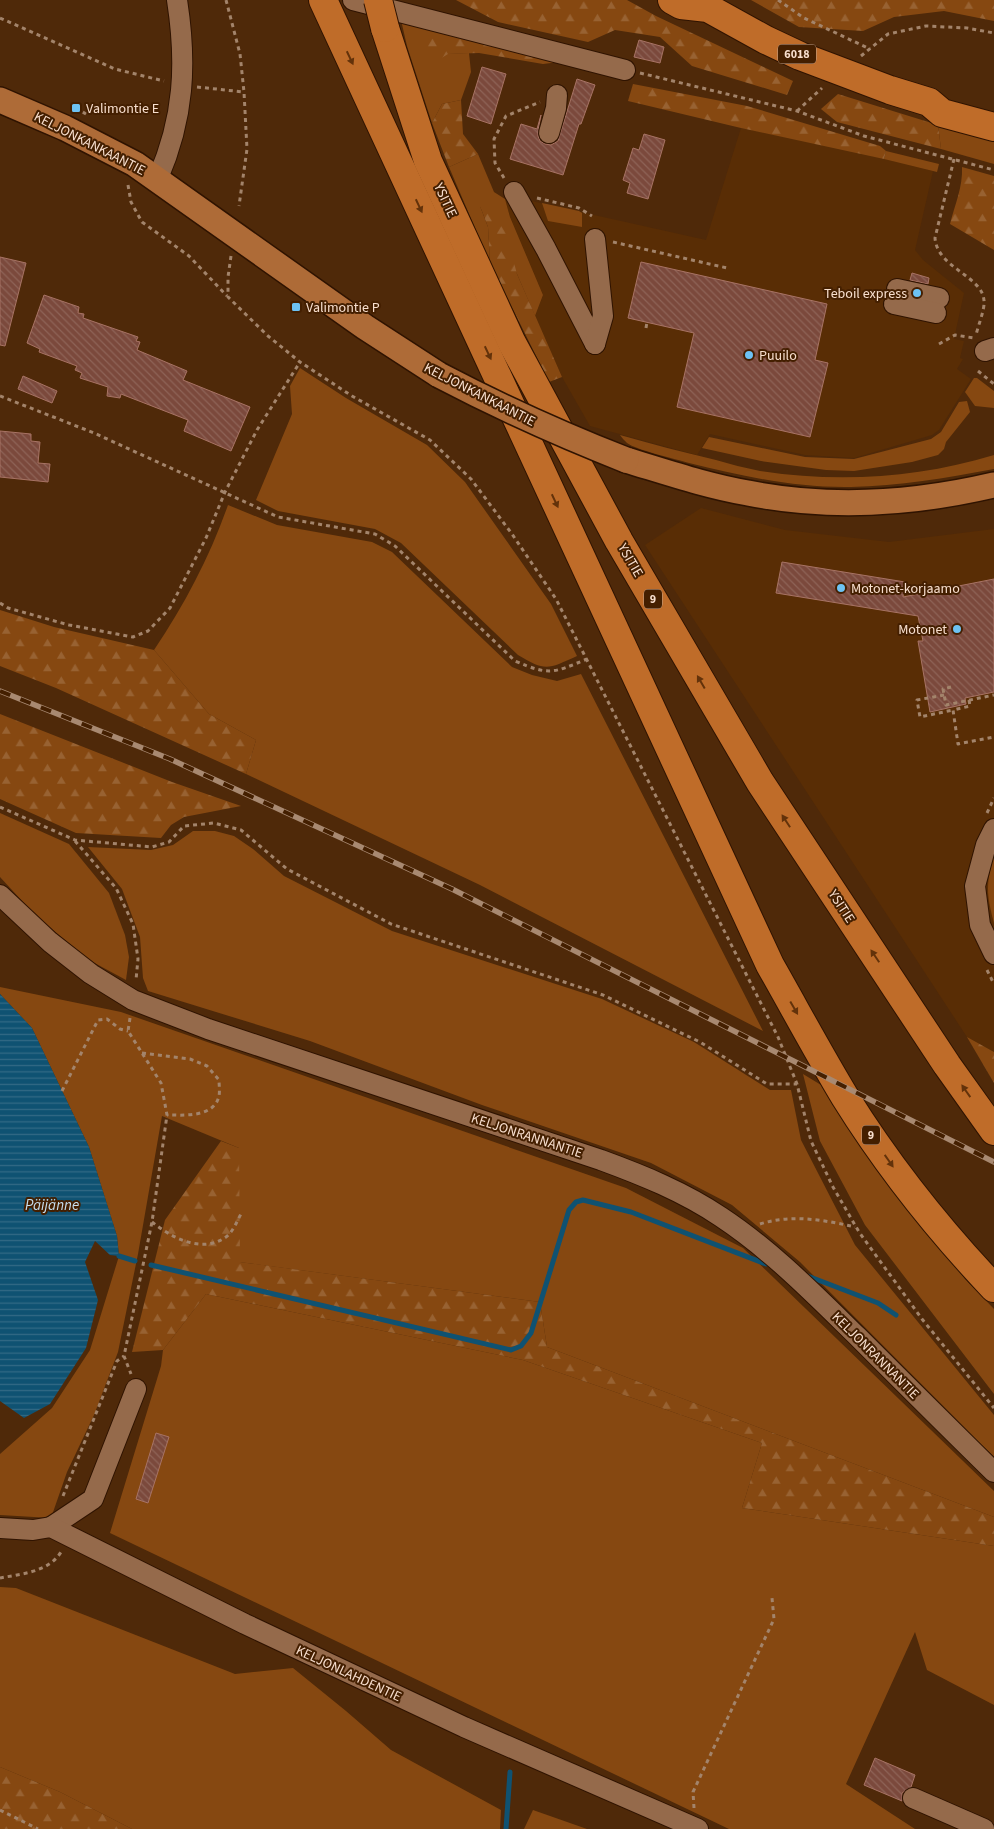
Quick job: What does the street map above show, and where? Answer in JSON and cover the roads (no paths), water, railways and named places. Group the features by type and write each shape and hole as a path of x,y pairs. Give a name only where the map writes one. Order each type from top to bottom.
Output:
{"highway":[{"name":"YSITIE","path":"378,0 385,28 428,161 512,344 619,541 760,782 947,1065 994,1131"},
{"name":"6018","path":"672,0 682,5 706,4 766,40 800,56 929,102 942,114 994,128"},
{"name":"9","path":"326,7 770,965 846,1098 906,1186 959,1251 994,1288"},
{"name":"6018","path":"929,102 946,99 994,110"}],"main road":[{"name":"KELJONKANKAANTIE","path":"0,100 74,132 135,164 158,178 365,327 439,376 568,438 626,460 747,493 820,502 874,503 930,498 994,485"}],"street":[{"path":"158,178 174,135 183,85 181,25 177,0"},
{"path":"353,0 625,70"},
{"path":"549,133 556,108 556,95"},
{"path":"514,192 595,344 603,316 595,239"},
{"path":"896,296 938,306"},
{"path":"994,829 986,845 975,886 980,925 994,954"},
{"name":"KELJONRANNANTIE","path":"0,895 50,942 91,974 133,1000 208,1029 601,1160 682,1194 740,1230 796,1276 994,1472"},
{"path":"0,1528 33,1530 50,1527 93,1499 136,1389"},
{"name":"KELJONLAHDENTIE","path":"50,1527 245,1624 429,1710 697,1829"},
{"path":"913,1798 984,1829"}],"water":[{"name":"Päijänne","path":"0,994 32,1028 89,1147 117,1236 119,1256 110,1255 95,1241 85,1262 98,1300 86,1348 50,1404 24,1418 0,1401"}],"waterway":[{"path":"151,1265 511,1350 521,1346 531,1333 569,1210 576,1202 583,1200 631,1212 766,1264"},
{"path":"119,1256 135,1261"},
{"path":"805,1275 878,1303 896,1315"},
{"path":"506,1829 510,1772"}],"railway":[{"path":"0,691 170,759 452,889 994,1162"}],"place":[{"name":"Valimontie E","path":"76,108"},
{"name":"Teboil express","path":"917,293"},
{"name":"Valimontie P","path":"296,307"},
{"name":"Puuilo","path":"749,355"},
{"name":"Motonet-korjaamo","path":"841,588"},
{"name":"Motonet","path":"957,629"}]}
